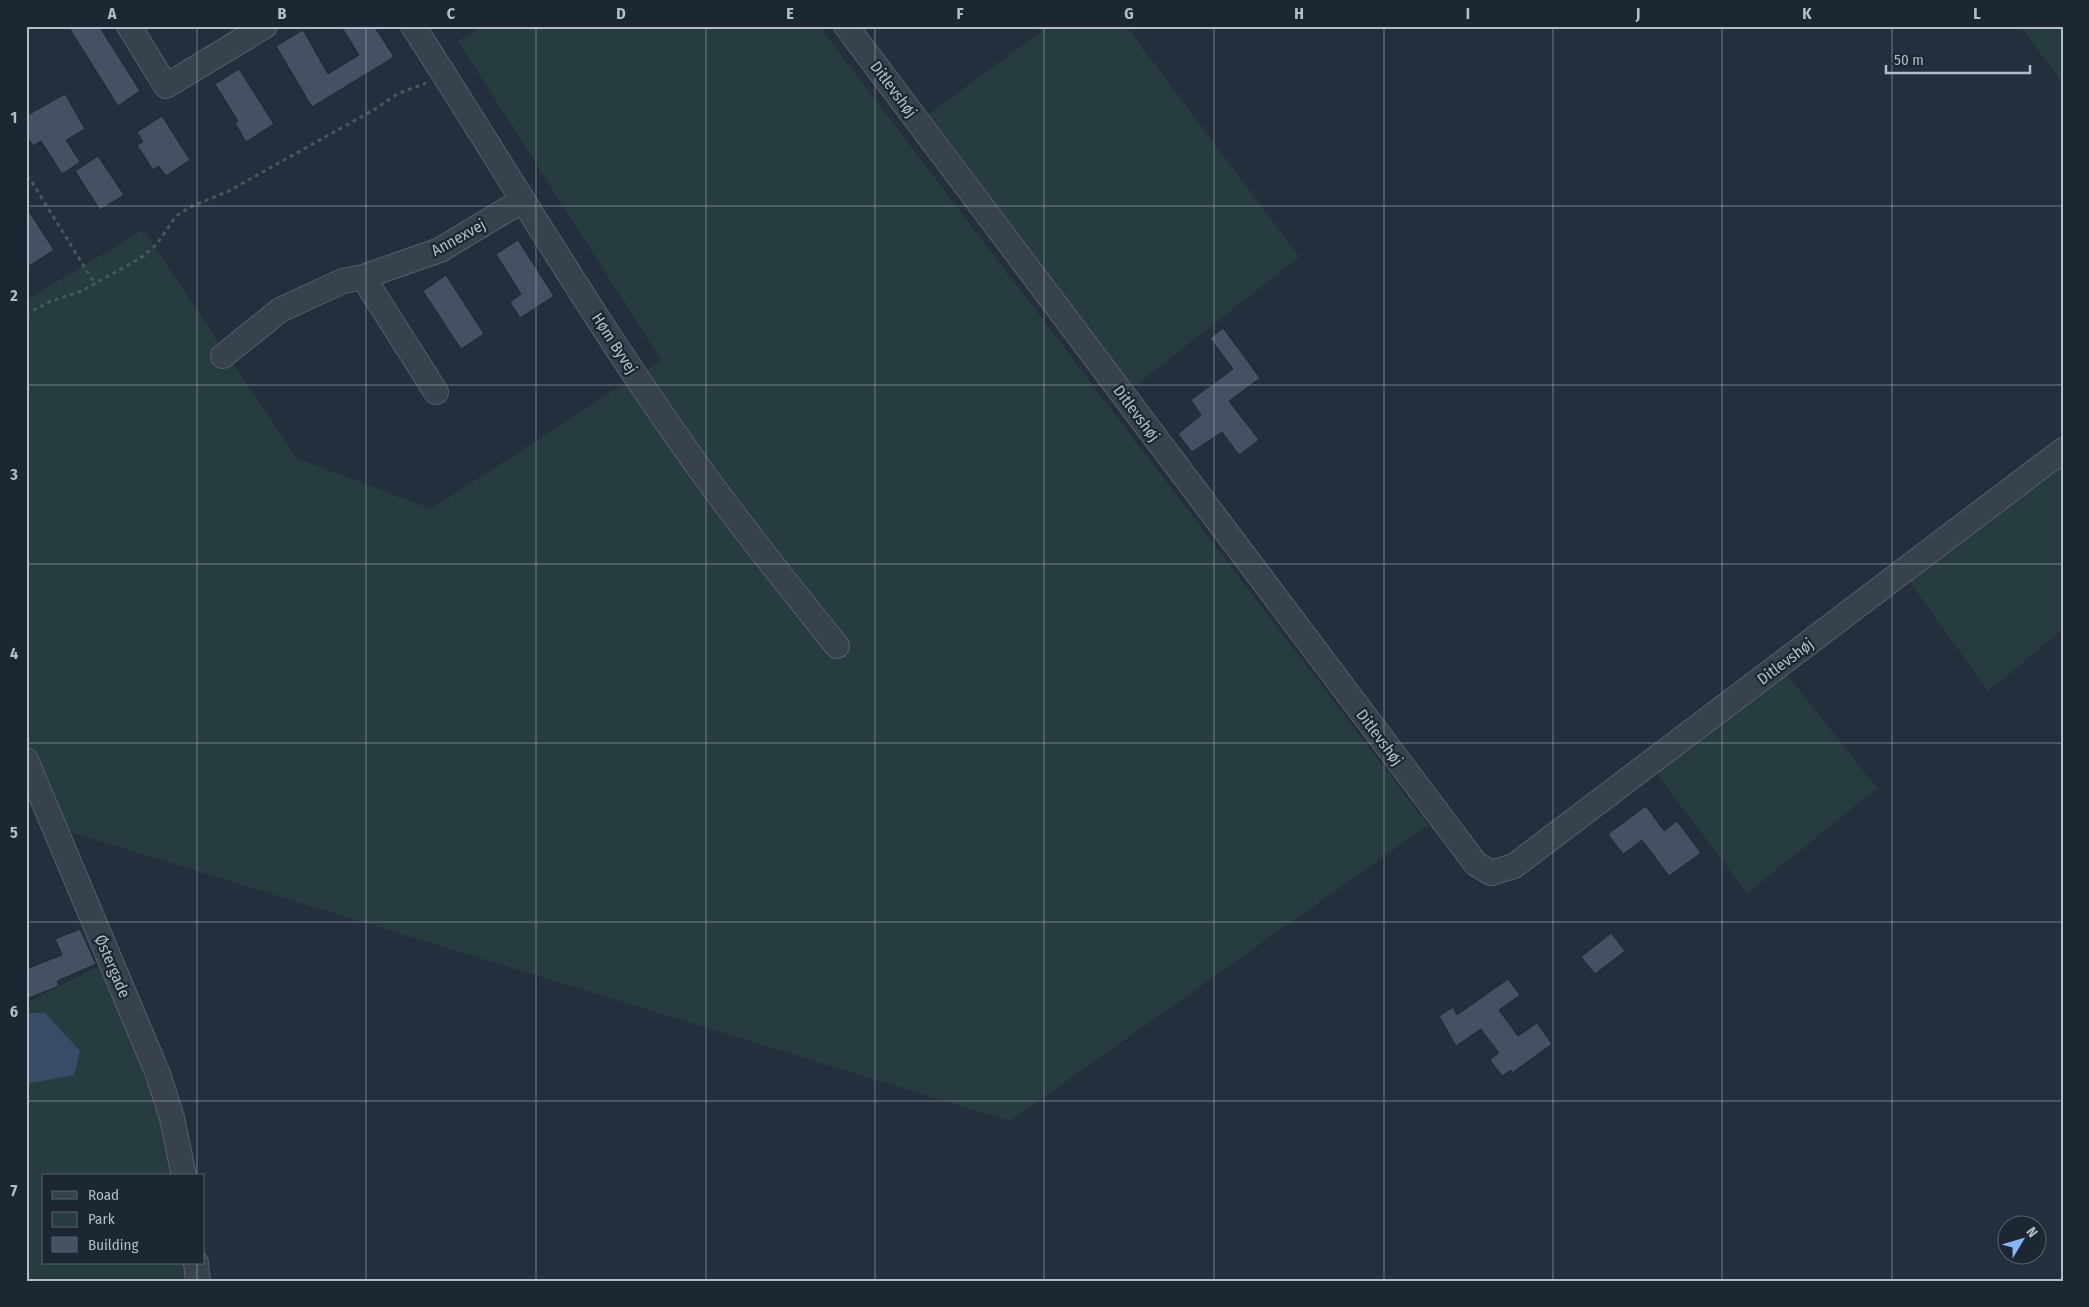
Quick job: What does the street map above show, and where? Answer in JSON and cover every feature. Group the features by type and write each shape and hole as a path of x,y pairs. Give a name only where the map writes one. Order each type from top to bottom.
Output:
{"street":[{"path":"129,26 166,86 265,26"},
{"name":"Høm Byvej","path":"413,26 640,381 705,476 776,570 837,646"},
{"name":"Ditlevshøj","path":"846,26 1476,864 1491,873 1514,866 2063,450"},
{"name":"Annexvej","path":"224,356 280,310 343,281 363,277 440,250 523,200"},
{"path":"363,277 436,392"},
{"name":"Østergade","path":"26,760 158,1074 172,1118 184,1174"},
{"path":"196,1264 198,1281"}],"path":[{"path":"26,314 51,301 82,291 142,257 157,244 176,216 192,206 244,183 377,108 396,94 429,82"},
{"path":"26,177 30,179 95,284"}],"green space":[{"path":"483,26 819,26 1428,825 1010,1121 61,829 26,741 26,300 143,230 297,458 431,509 661,360 458,41"},
{"path":"1037,26 1126,26 1299,257 1132,388 929,114 1041,32"},
{"path":"2020,26 2063,26 2063,83"},
{"path":"2063,460 2063,629 1988,691 1907,578"},
{"path":"1783,670 1877,788 1747,893 1653,769"},
{"path":"105,963 150,1071 176,1174 42,1174 42,1264 187,1264 189,1281 26,1281 26,1003"}],"water":[{"path":"26,1013 45,1013 80,1051 74,1075 26,1084"}],"building":[{"path":"68,26 99,26 140,91 118,106"},
{"path":"341,26 374,26 394,57 312,107 276,46 303,30 328,74 359,55"},
{"path":"239,69 274,124 246,142 235,123 238,121 215,84"},
{"path":"65,94 85,129 66,140 80,162 62,174 41,141 33,146 26,135 26,116"},
{"path":"162,116 190,160 166,176 159,166 153,170 137,145 143,142 137,132"},
{"path":"98,156 124,195 100,210 75,171"},
{"path":"26,207 54,250 26,268"},
{"path":"518,240 554,296 520,318 510,302 521,294 496,254"},
{"path":"446,275 484,334 461,349 423,291"},
{"path":"1223,328 1260,378 1229,401 1259,440 1239,455 1222,432 1192,452 1178,434 1201,415 1191,400 1233,369 1210,338"},
{"path":"1646,806 1664,831 1677,821 1701,853 1669,876 1642,840 1623,854 1608,834"},
{"path":"80,929 96,964 57,981 59,986 26,999 26,969 62,955 55,939"},
{"path":"1611,933 1625,951 1595,974 1581,957"},
{"path":"1508,979 1520,995 1499,1010 1518,1036 1537,1023 1552,1044 1512,1073 1511,1070 1502,1076 1490,1060 1499,1053 1481,1029 1456,1046 1439,1016 1453,1007 1457,1015"}]}
